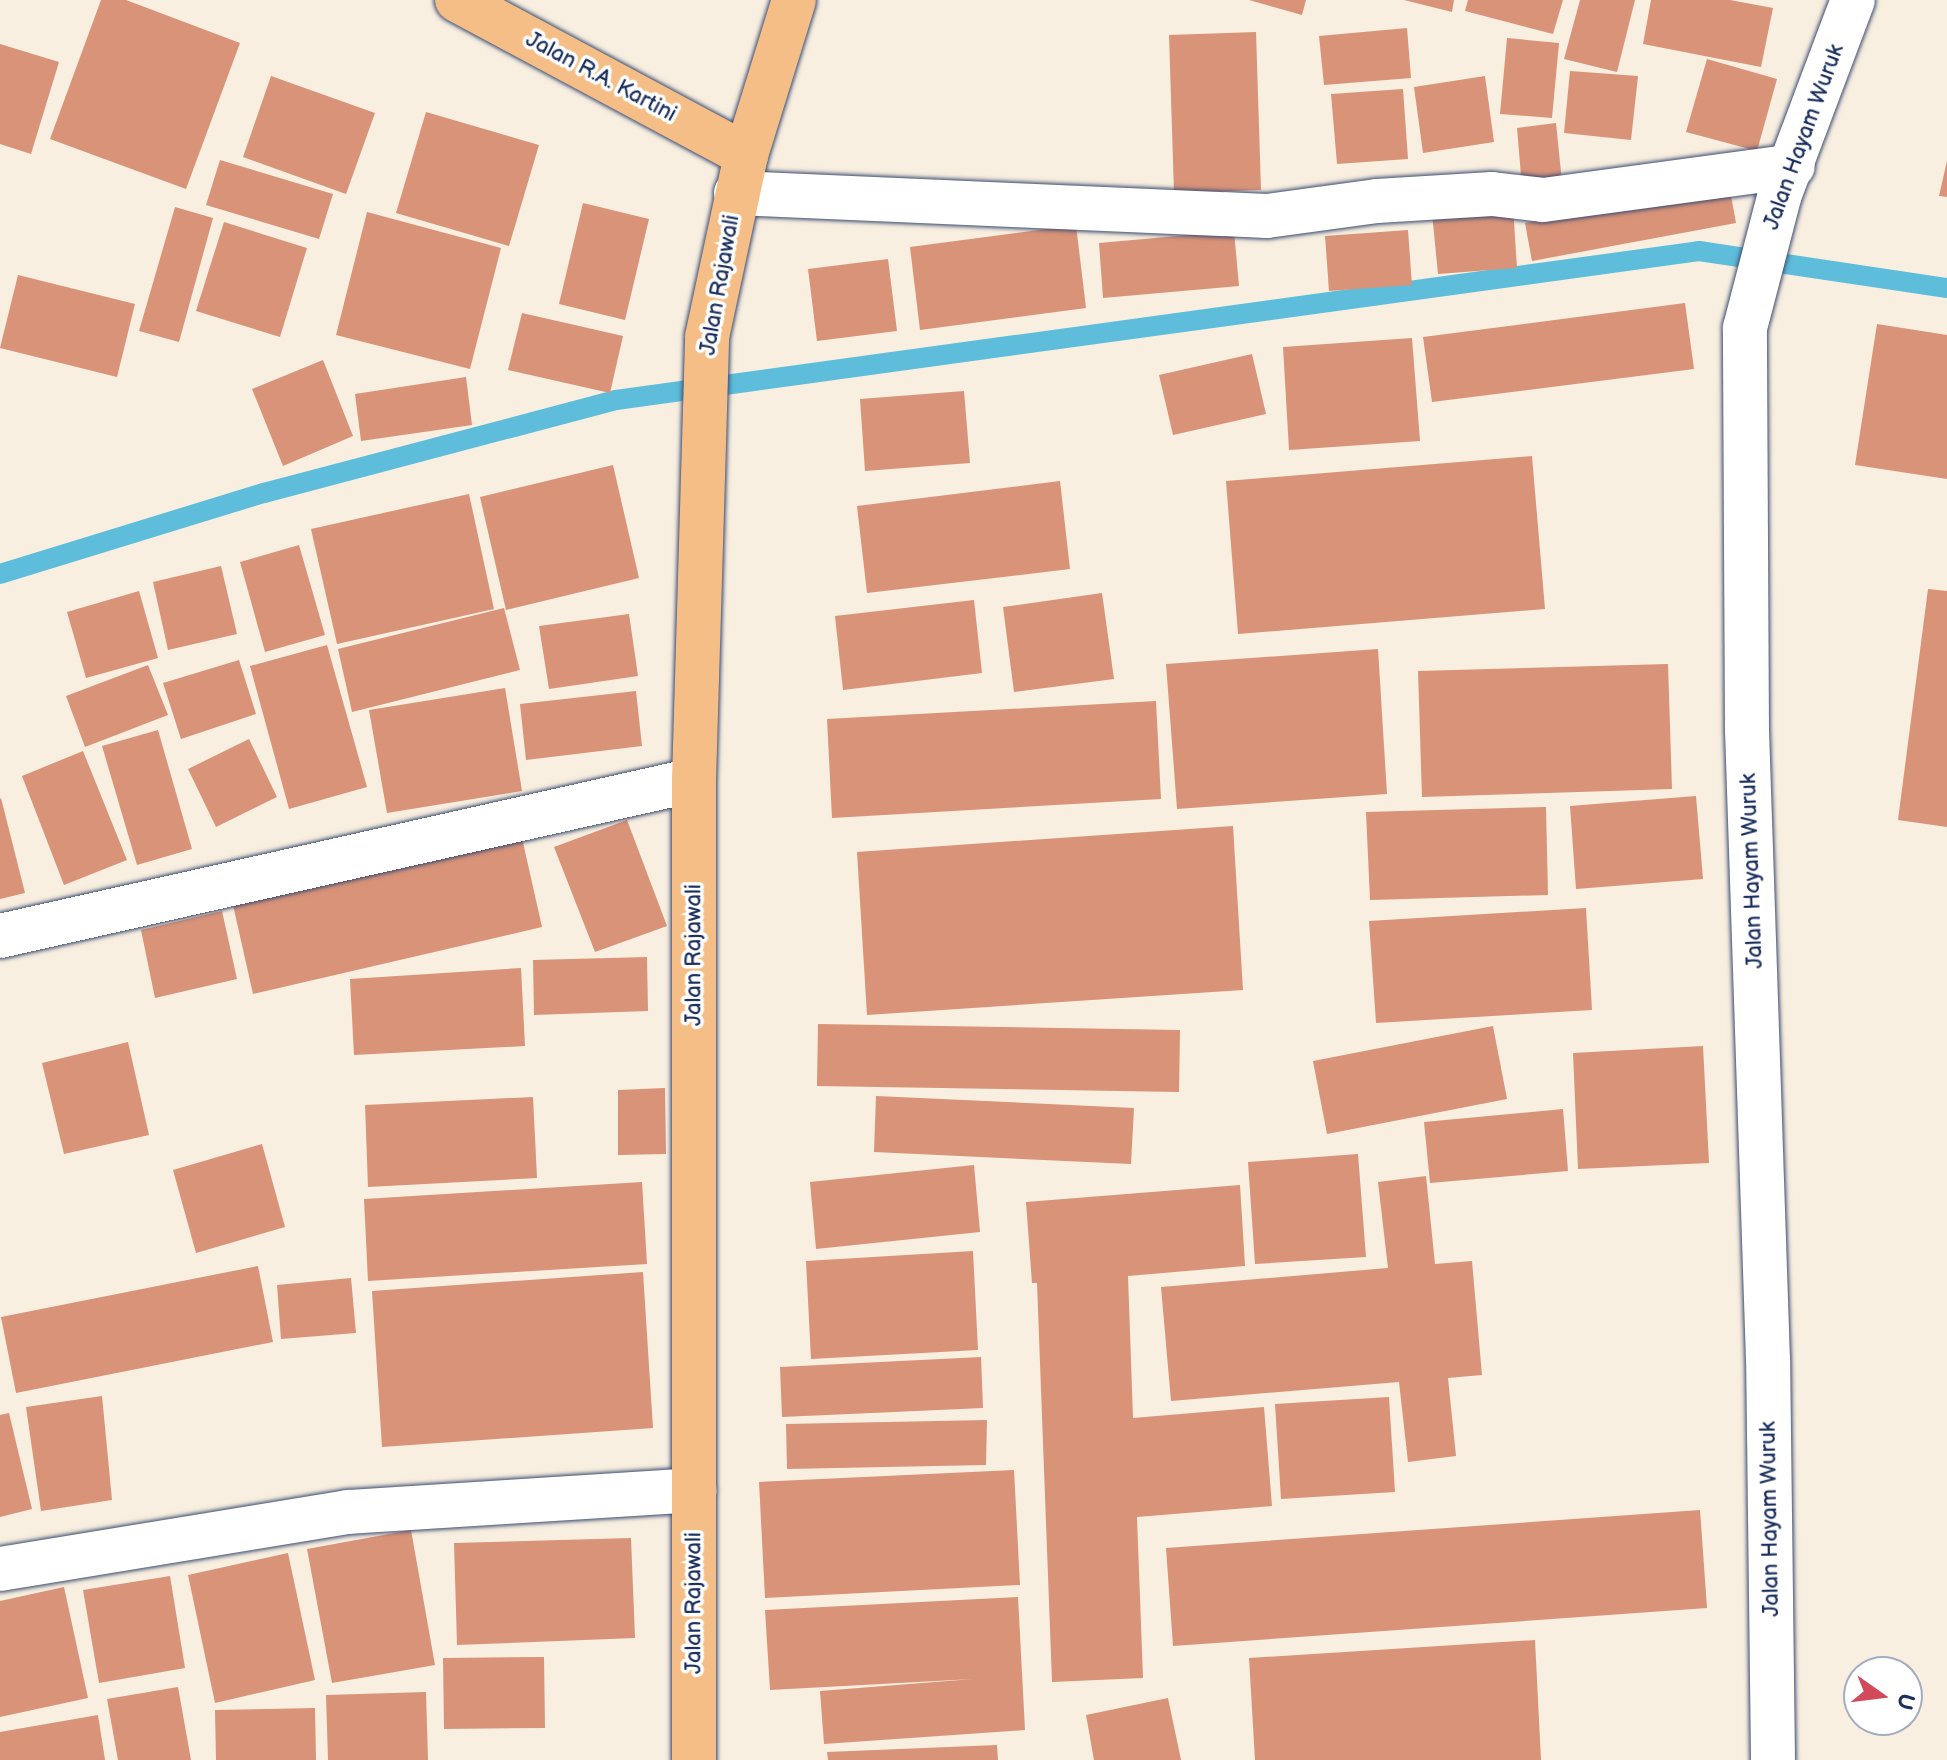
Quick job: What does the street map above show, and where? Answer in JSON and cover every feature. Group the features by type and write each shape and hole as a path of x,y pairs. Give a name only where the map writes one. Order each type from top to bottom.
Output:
{"main road":[{"name":"Jalan R.A. Kartini","path":"457,0 741,174"},
{"name":"Jalan Rajawali","path":"694,1760 694,780 707,337 741,174 794,0"}],"street":[{"name":"Jalan Hayam Wuruk","path":"1773,1760 1768,1360 1747,731 1745,328 1786,180 1853,0"},
{"path":"741,174 1267,216 1449,196 1492,194 1543,200 1786,180"},
{"path":"0,936 694,780"},
{"path":"0,1569 348,1512 694,1490"}],"building":[{"path":"101,0 126,0 240,43 186,189 50,139"},
{"path":"1249,0 1306,0 1302,15"},
{"path":"1404,0 1454,0 1452,12"},
{"path":"1468,0 1563,0 1553,34 1465,11"},
{"path":"1580,0 1635,0 1617,72 1564,59"},
{"path":"1651,0 1730,0 1773,8 1761,67 1643,44"},
{"path":"1407,28 1411,78 1324,85 1319,36"},
{"path":"1256,32 1261,190 1174,193 1169,35"},
{"path":"1507,38 1559,43 1552,118 1500,114"},
{"path":"0,44 59,62 31,154 0,144"},
{"path":"1707,59 1777,79 1757,151 1686,132"},
{"path":"1570,71 1638,76 1631,140 1564,133"},
{"path":"271,76 375,113 346,194 243,157"},
{"path":"1485,76 1494,142 1423,153 1414,87"},
{"path":"1403,89 1408,159 1337,164 1331,94"},
{"path":"426,112 539,145 509,246 396,213"},
{"path":"1556,123 1562,182 1522,187 1517,128"},
{"path":"220,160 333,194 319,239 206,205"},
{"path":"1947,161 1947,197 1939,196"},
{"path":"1729,184 1736,223 1532,261 1525,223"},
{"path":"583,203 649,219 625,320 559,304"},
{"path":"1513,206 1517,268 1438,274 1432,213"},
{"path":"175,207 213,218 179,342 139,331"},
{"path":"367,212 501,248 470,369 336,335"},
{"path":"224,222 307,248 280,337 196,311"},
{"path":"1076,225 1086,308 920,330 910,247"},
{"path":"1408,230 1412,285 1329,291 1325,236"},
{"path":"1234,231 1239,286 1103,298 1099,243"},
{"path":"888,259 897,331 817,341 808,269"},
{"path":"18,275 135,304 117,377 0,348"},
{"path":"1685,303 1694,369 1432,402 1423,337"},
{"path":"522,313 623,336 610,393 508,370"},
{"path":"1877,324 1947,335 1947,479 1855,465"},
{"path":"1412,338 1420,441 1289,450 1283,347"},
{"path":"1252,354 1266,414 1173,435 1159,375"},
{"path":"323,360 353,436 283,466 252,389"},
{"path":"466,377 472,425 361,441 355,394"},
{"path":"964,391 970,463 865,471 860,399"},
{"path":"1532,456 1545,609 1238,634 1226,481"},
{"path":"613,465 639,578 506,610 480,497"},
{"path":"1060,481 1070,569 867,593 857,506"},
{"path":"469,494 494,609 337,644 311,529"},
{"path":"299,545 325,635 265,652 240,562"},
{"path":"221,566 237,634 168,650 153,582"},
{"path":"1928,589 1947,591 1947,827 1898,820"},
{"path":"139,591 158,658 86,678 67,612"},
{"path":"1102,593 1114,679 1014,692 1003,607"},
{"path":"974,600 982,673 843,690 835,616"},
{"path":"504,608 520,670 352,712 338,649"},
{"path":"629,614 638,676 549,689 539,626"},
{"path":"327,645 367,787 289,809 250,666"},
{"path":"1378,649 1387,794 1177,809 1166,664"},
{"path":"239,660 256,714 181,739 163,683"},
{"path":"1668,664 1672,789 1422,797 1418,671"},
{"path":"148,665 168,715 85,747 66,696"},
{"path":"505,688 522,791 387,813 369,710"},
{"path":"636,691 642,746 526,760 520,704"},
{"path":"1156,701 1161,799 832,818 827,719"},
{"path":"158,730 192,849 137,865 102,746"},
{"path":"249,739 277,797 216,827 188,769"},
{"path":"83,751 127,860 64,885 22,776"},
{"path":"1696,796 1703,879 1576,889 1570,806"},
{"path":"0,799 25,893 0,899"},
{"path":"1546,807 1548,895 1370,900 1366,812"},
{"path":"627,820 667,926 595,952 554,847"},
{"path":"1233,826 1243,990 867,1015 857,852"},
{"path":"522,838 542,927 253,994 233,905"},
{"path":"1586,908 1592,1010 1376,1023 1369,921"},
{"path":"222,911 237,979 155,998 141,930"},
{"path":"647,957 648,1011 534,1015 533,960"},
{"path":"521,968 525,1046 354,1055 350,979"},
{"path":"818,1024 1180,1030 1179,1092 817,1086"},
{"path":"1493,1026 1507,1099 1327,1134 1313,1061"},
{"path":"128,1042 149,1135 64,1154 42,1063"},
{"path":"1703,1046 1709,1163 1578,1169 1573,1053"},
{"path":"665,1088 666,1154 618,1155 618,1090"},
{"path":"876,1096 1134,1108 1131,1164 874,1152"},
{"path":"533,1097 537,1178 368,1187 365,1105"},
{"path":"1563,1109 1568,1171 1430,1183 1424,1122"},
{"path":"262,1144 285,1227 196,1253 173,1170"},
{"path":"1358,1154 1366,1257 1255,1264 1248,1162"},
{"path":"974,1165 980,1232 816,1249 810,1182"},
{"path":"1426,1176 1435,1264 1472,1261 1482,1375 1448,1378 1456,1456 1408,1462 1399,1382 1171,1401 1161,1287 1388,1268 1378,1182"},
{"path":"642,1182 647,1264 368,1281 364,1199"},
{"path":"1240,1185 1245,1266 1128,1276 1133,1418 1264,1407 1272,1506 1137,1517 1143,1678 1052,1682 1037,1283 1032,1283 1026,1202"},
{"path":"973,1251 978,1350 811,1359 806,1261"},
{"path":"258,1266 273,1342 16,1393 1,1317"},
{"path":"643,1272 653,1428 382,1447 372,1291"},
{"path":"351,1278 356,1333 281,1339 277,1285"},
{"path":"981,1357 983,1408 782,1417 780,1367"},
{"path":"102,1396 112,1500 41,1511 26,1407"},
{"path":"1389,1397 1395,1492 1281,1499 1275,1404"},
{"path":"9,1413 32,1509 0,1517 0,1415"},
{"path":"987,1420 986,1465 787,1469 786,1424"},
{"path":"1014,1470 1020,1585 765,1598 759,1482"},
{"path":"1700,1510 1707,1608 1173,1646 1166,1548"},
{"path":"411,1530 435,1665 332,1683 307,1549"},
{"path":"631,1538 635,1638 457,1645 454,1543"},
{"path":"288,1553 315,1680 215,1703 188,1575"},
{"path":"170,1576 185,1668 99,1683 83,1590"},
{"path":"64,1587 88,1698 0,1717 0,1601"},
{"path":"1018,1597 1025,1730 824,1744 820,1691 973,1679 770,1690 765,1610"},
{"path":"1535,1640 1541,1760 1255,1760 1249,1658"},
{"path":"544,1657 545,1728 444,1729 443,1658"},
{"path":"178,1687 191,1760 118,1760 107,1699"},
{"path":"426,1692 428,1760 328,1760 326,1695"},
{"path":"1168,1698 1181,1760 1094,1760 1086,1715"},
{"path":"315,1708 316,1760 216,1760 215,1710"},
{"path":"98,1715 105,1760 0,1760 0,1732"},
{"path":"997,1745 998,1760 828,1760 827,1752"}],"waterway":[{"path":"0,574 264,493 616,400 1699,251 1947,288"}]}
